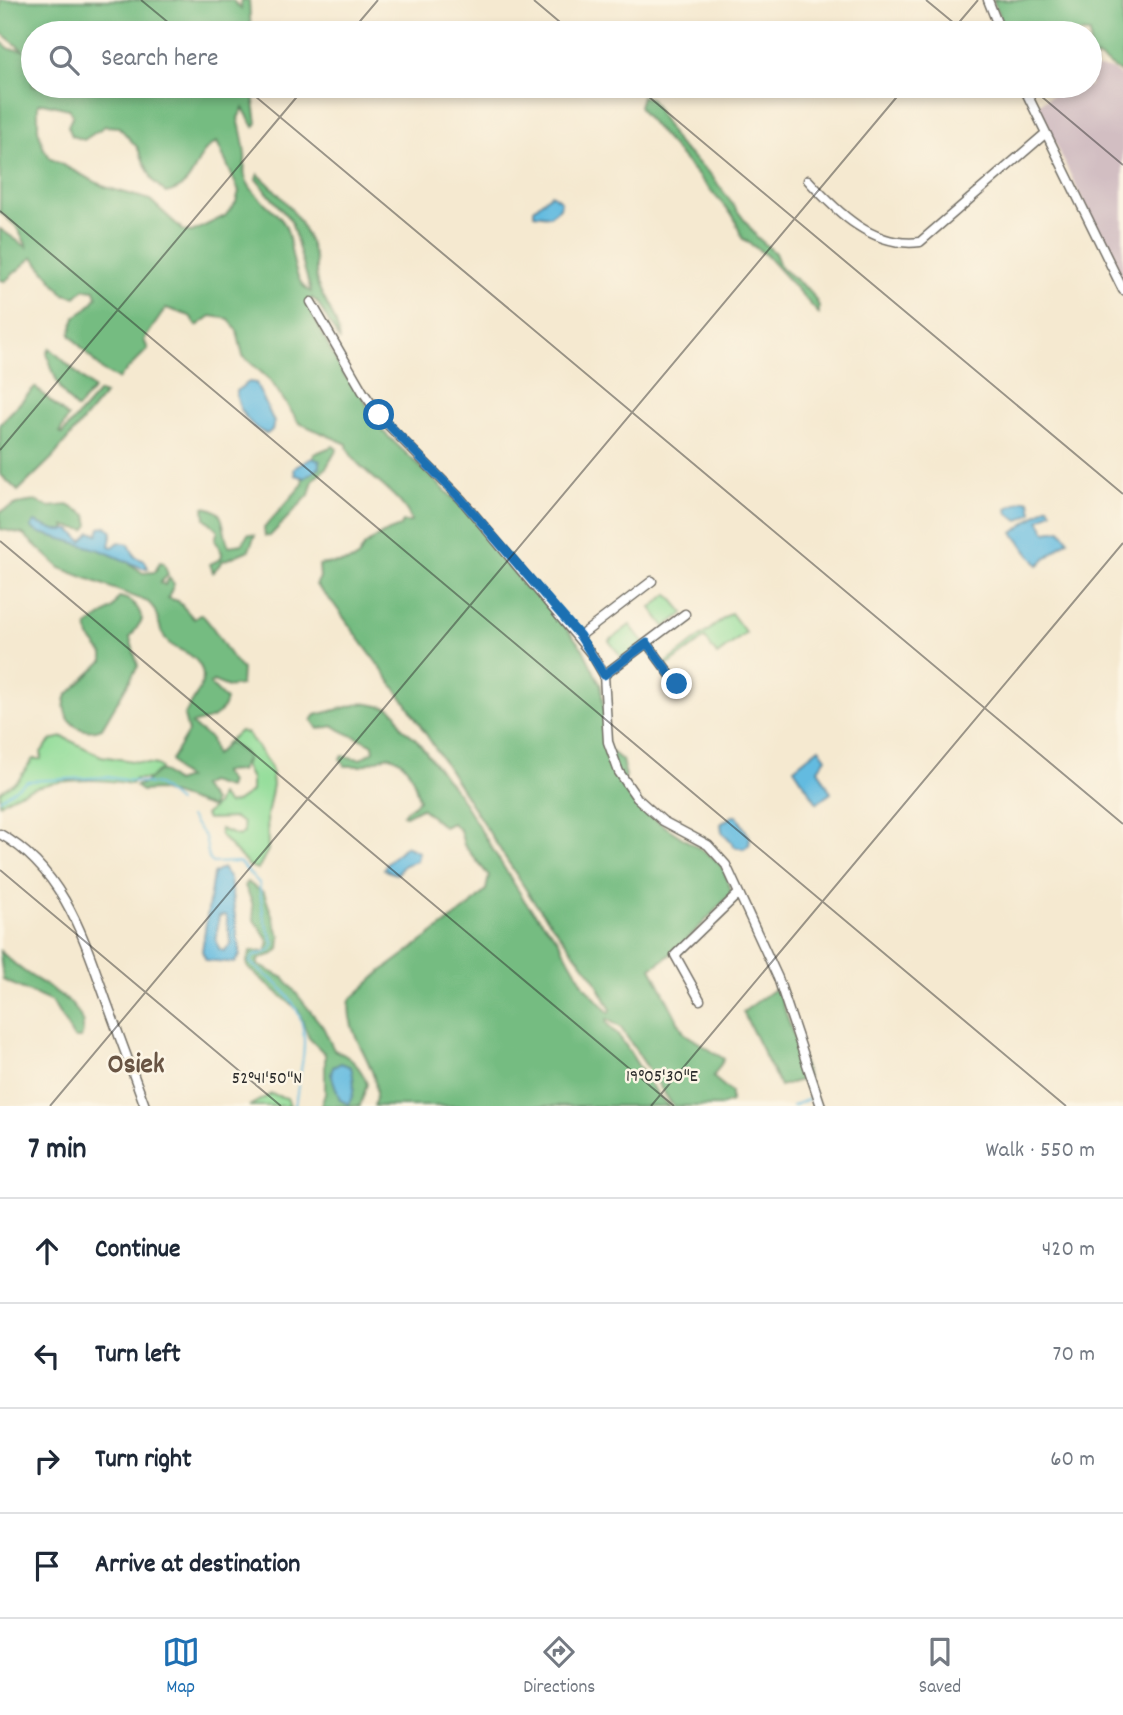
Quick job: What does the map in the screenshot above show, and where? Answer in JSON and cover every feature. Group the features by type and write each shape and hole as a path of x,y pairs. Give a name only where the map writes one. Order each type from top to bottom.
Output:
{"street":[{"path":"988,0 996,21"},
{"path":"1029,98 1123,290"},
{"path":"808,180 837,210 865,231 899,241 920,242 1046,133"},
{"path":"311,302 363,392 383,420 461,499 580,636 604,675 608,742 619,772 637,798 663,821 708,845 726,864 778,978 821,1106"},
{"path":"580,636 652,581"},
{"path":"604,675 685,614"},
{"path":"647,643 677,684"},
{"path":"0,834 25,850 37,862 74,912 145,1106"},
{"path":"700,1000 675,955 738,894"}],"shaded area":[{"path":"1102,68 1112,69 1123,78 1123,285 1037,105 1048,98 1102,98"}],"green space":[{"path":"0,0 232,0 241,9 241,0 249,0 250,21 21,21 21,48 0,32"},
{"path":"993,0 1123,0 1123,74 1102,60 1102,21 1001,21"},
{"path":"0,41 10,49 21,50 21,98 253,98 257,123 254,127 243,108 238,118 245,150 245,176 253,191 278,216 287,230 300,282 311,292 291,221 256,179 258,174 285,201 306,233 315,258 318,286 334,320 340,341 317,302 312,298 307,304 343,374 364,398 374,423 468,512 505,554 523,585 545,601 583,649 601,686 608,749 622,760 626,776 623,781 629,792 644,810 713,857 723,870 732,893 683,944 651,968 684,1033 724,1059 713,1077 731,1092 731,1102 720,1106 673,1106 621,1028 607,1019 606,1022 622,1040 650,1084 669,1106 374,1106 374,1079 352,1028 350,1000 382,971 470,906 486,890 489,876 464,845 460,830 452,823 444,827 421,808 406,816 403,814 419,800 410,773 401,762 388,756 362,766 345,766 340,758 343,756 360,759 374,751 373,745 334,726 318,729 312,720 316,715 363,703 390,708 396,713 402,728 415,738 459,795 526,903 557,938 585,987 609,1013 611,1010 594,978 532,899 406,703 333,603 316,585 320,577 319,565 356,559 364,546 374,539 400,527 403,522 411,522 408,512 400,502 356,462 347,444 299,423 271,381 243,356 237,331 229,319 211,316 197,326 190,316 166,308 144,340 148,349 118,379 103,371 70,335 75,317 87,309 97,297 95,290 84,289 76,297 64,294 33,257 5,281 0,280 0,229 28,248 16,226 0,212","holes":["38,104 69,109 73,115 68,126 72,136 84,140 105,126 119,127 137,147 153,181 166,193 185,183 203,154 217,142 239,191 236,202 225,216 192,232 184,231 150,200 105,187 51,159 43,147 38,129"]},
{"path":"641,98 650,98 678,144 711,175 757,237 775,253 781,268 811,292 819,306 819,314 766,255 742,238 734,217 639,106"},
{"path":"50,348 94,389 77,409 58,383 47,353"},
{"path":"35,387 68,417 60,432 62,434 99,392 105,394 53,457 18,491 0,474 0,424"},
{"path":"333,446 337,449 326,468 313,480 309,495 270,536 265,536 264,528 303,484 302,473 312,463 314,454"},
{"path":"35,501 49,507 68,505 87,515 89,525 85,530 65,526 68,536 116,554 143,573 155,572 160,562 164,563 168,575 160,583 165,585 169,578 174,584 168,598 178,601 194,619 201,614 242,669 241,685 228,687 213,681 210,684 226,700 221,712 212,718 191,724 211,739 215,755 229,743 247,758 240,771 222,772 230,782 228,788 209,782 201,786 213,801 212,808 159,790 142,791 135,786 144,783 158,771 163,771 175,782 187,778 178,772 171,760 188,732 184,716 198,693 203,678 198,663 167,641 155,611 148,602 60,568 23,534 0,529 0,512 17,504"},
{"path":"204,507 221,516 229,546 242,544 248,534 255,535 249,550 223,561 213,572 210,564 221,559 222,553 215,540 218,530 205,518"},
{"path":"668,594 684,613 665,627 651,608"},
{"path":"119,597 131,602 141,616 142,620 130,638 138,666 102,728 86,730 72,724 65,711 65,703 67,695 103,661 103,654 89,637 87,626 113,608"},
{"path":"731,613 746,633 717,655 705,638 667,666 665,664"},
{"path":"630,625 644,643 623,659 609,641"},
{"path":"240,731 248,734 271,767 273,785 267,815 268,850 258,869 249,866 220,835 220,829 238,836 244,833 243,823 235,818 207,819 205,815 216,805 220,795 228,804 251,792 251,779 244,765 247,758 243,752 225,744"},
{"path":"63,737 101,756 157,765 161,768 160,774 153,779 135,779 131,784 81,780 46,785 30,789 0,804 0,792 19,779 33,759 41,759 41,752 51,740"},
{"path":"247,882 264,893 280,937 279,949 274,954 258,959 258,965 284,978 323,1027 334,1050 345,1055 362,1072 367,1084 360,1106 321,1106 325,1094 325,1054 309,1038 298,1010 248,968 247,961 251,951 266,952 269,942 254,920 252,902 245,886"},
{"path":"0,951 74,1007 83,1027 81,1038 74,1038 52,1002 3,980"},
{"path":"777,987 808,1078 780,1086 743,1012"},
{"path":"271,1094 287,1098 290,1106 249,1106"}],"water":[{"path":"551,194 561,201 560,208 550,216 534,214 534,209"},
{"path":"249,382 256,383 274,422 272,430 267,434 250,423 239,404 236,391"},
{"path":"312,458 320,461 320,467 305,478 295,475 294,468"},
{"path":"1025,500 1030,501 1032,513 1018,521 1008,513 1007,508"},
{"path":"1048,506 1052,511 1039,520 1046,532 1061,530 1068,540 1038,565 1013,533"},
{"path":"35,522 55,530 71,530 82,541 90,532 98,534 100,528 106,526 112,532 109,546 113,547 119,542 129,544 135,557 145,561 148,568 142,568 100,550 37,532 31,527"},
{"path":"819,748 826,758 818,769 831,793 817,803 794,768"},
{"path":"732,816 737,816 750,838 749,845 744,849 735,847 722,832 721,824"},
{"path":"405,846 419,852 417,861 404,865 397,874 384,870 386,864"},
{"path":"223,868 230,879 240,954 235,963 206,960 202,951 213,874","holes":["226,915 231,944 224,951 219,949 216,940 219,916"]},
{"path":"341,1063 351,1067 353,1076 353,1091 348,1104 340,1100 331,1074 333,1067"}],"waterway":[{"path":"0,799 27,781 107,777 158,785 178,802"},
{"path":"190,817 205,837 209,859 213,863 239,862 259,883 264,919 274,944 270,951 254,956 250,962 280,987 299,1015 304,1043 295,1106"},
{"path":"793,1106 810,1098"}],"district":[{"name":"Osiek","path":"136,1062"}],"route":[{"path":"379,415 461,499 580,636 604,675 647,643 677,684"}]}
